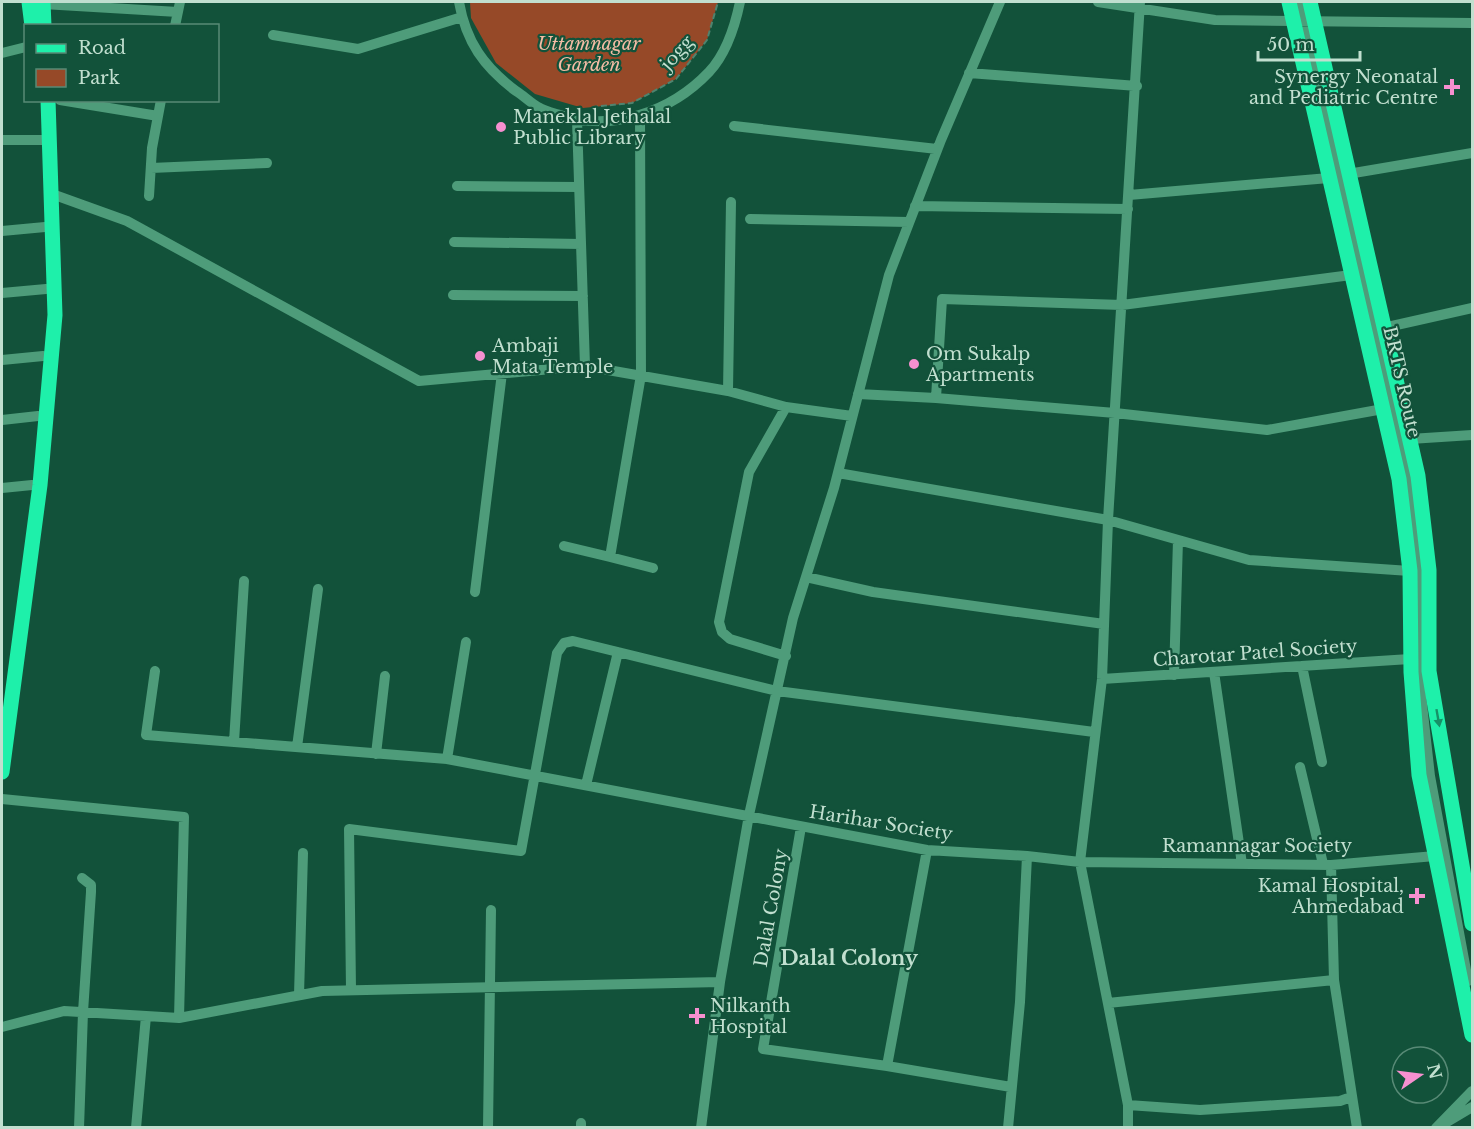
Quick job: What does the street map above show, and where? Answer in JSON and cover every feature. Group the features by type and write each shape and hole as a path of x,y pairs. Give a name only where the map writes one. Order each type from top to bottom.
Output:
{"main road":[{"path":"32,24 38,2"},
{"path":"38,2 44,24"},
{"path":"1289,2 1304,20 1348,174 1418,476 1429,570 1429,671 1473,924"},
{"path":"1310,2 1304,20 1329,178 1400,479 1410,571 1410,659 1419,775 1473,1035"},
{"path":"2,726 32,485 43,356 46,289 44,140 40,102"},
{"path":"2,772 40,485 55,315 48,102"}],"street":[{"path":"38,2 179,7 175,24"},
{"path":"459,2 462,17 473,44 492,73 540,109 577,120 596,122 630,119 677,100 711,71 735,29 740,2"},
{"path":"701,1128 720,982 749,815 793,618 838,473 889,275 937,149 1000,2"},
{"path":"1098,2 1141,5 1215,20 1473,23"},
{"name":"BRTS Route","path":"1300,2 1407,475 1417,530 1419,677 1430,776 1473,1001"},
{"path":"1095,727 1102,679 1108,520 1141,5"},
{"path":"273,35 358,49 462,17"},
{"path":"2,53 24,48"},
{"path":"969,73 1137,86"},
{"path":"72,102 158,116"},
{"path":"148,196 161,102"},
{"path":"610,557 641,375 640,115"},
{"path":"577,120 585,366"},
{"path":"734,126 937,149"},
{"path":"2,140 44,140"},
{"path":"1348,174 1473,153"},
{"path":"151,168 267,163"},
{"path":"1129,195 1329,178"},
{"path":"457,186 579,187"},
{"path":"52,195 127,221 419,381 585,366 728,390 786,407 852,416"},
{"path":"728,390 731,202"},
{"path":"915,206 1128,209"},
{"path":"750,219 909,222"},
{"path":"2,231 45,227"},
{"path":"454,242 581,244"},
{"path":"936,398 942,299 1122,305 1351,275"},
{"path":"2,293 46,289"},
{"path":"453,295 583,296"},
{"path":"1383,328 1473,308"},
{"path":"2,360 43,356"},
{"path":"475,592 502,374"},
{"path":"858,394 1115,412 1267,430 1383,409"},
{"path":"786,407 749,472 719,622 722,632 730,639 786,656"},
{"path":"2,420 38,416"},
{"path":"1410,439 1473,435"},
{"path":"838,473 1108,520 1249,560 1410,571"},
{"path":"2,488 32,485"},
{"path":"1174,675 1178,540"},
{"path":"564,546 653,568"},
{"path":"806,577 873,592 1104,624"},
{"path":"234,742 244,581"},
{"path":"297,747 318,589"},
{"path":"351,990 349,829 522,851 557,653 564,643 573,641 777,691 1095,727"},
{"path":"447,759 466,642"},
{"path":"586,785 618,652"},
{"path":"1103,653 1080,862 1128,1105 1128,1128"},
{"name":"Charotar Patel Society","path":"1102,679 1410,659"},
{"path":"1302,666 1322,762"},
{"name":"Harihar Society","path":"155,671 146,735 447,759 927,850 1027,856 1080,862"},
{"path":"1214,672 1242,864"},
{"path":"376,754 385,676"},
{"path":"1300,767 1327,865 1334,980 1357,1128"},
{"path":"2,799 184,817 179,1018"},
{"name":"Dalal Colony","path":"801,827 763,1049 888,1066"},
{"path":"927,850 888,1066 1011,1087"},
{"path":"298,995 303,853"},
{"path":"1008,1128 1020,1002 1027,856"},
{"name":"Ramannagar Society","path":"1080,862 1327,865 1435,856"},
{"path":"79,1128 83,1012 92,885 82,878"},
{"path":"488,1128 488,988 491,910"},
{"path":"1108,1003 1334,980"},
{"path":"2,1027 64,1011 179,1018 322,991 720,982"},
{"path":"136,1128 146,1016"},
{"path":"1438,1128 1473,1091"},
{"path":"1128,1105 1200,1110 1340,1101 1351,1097"},
{"path":"1438,1128 1473,1107"}],"path":[{"name":"jogg","path":"583,108 632,103 676,79 707,40 718,2"}],"green space":[{"name":"Uttamnagar Garden","path":"470,2 718,2 707,40 676,79 632,103 583,108 535,94 496,63 471,18"}],"place":[{"name":"Synergy Neonatal and Pediatric Centre","path":"1452,87"},
{"name":"Maneklal Jethalal Public Library","path":"501,127"},
{"name":"Ambaji Mata Temple","path":"480,356"},
{"name":"Om Sukalp Apartments","path":"914,364"},
{"name":"Kamal Hospital, Ahmedabad","path":"1417,896"},
{"name":"Nilkanth Hospital","path":"697,1016"}],"district":[{"name":"Dalal Colony","path":"849,958"}]}
